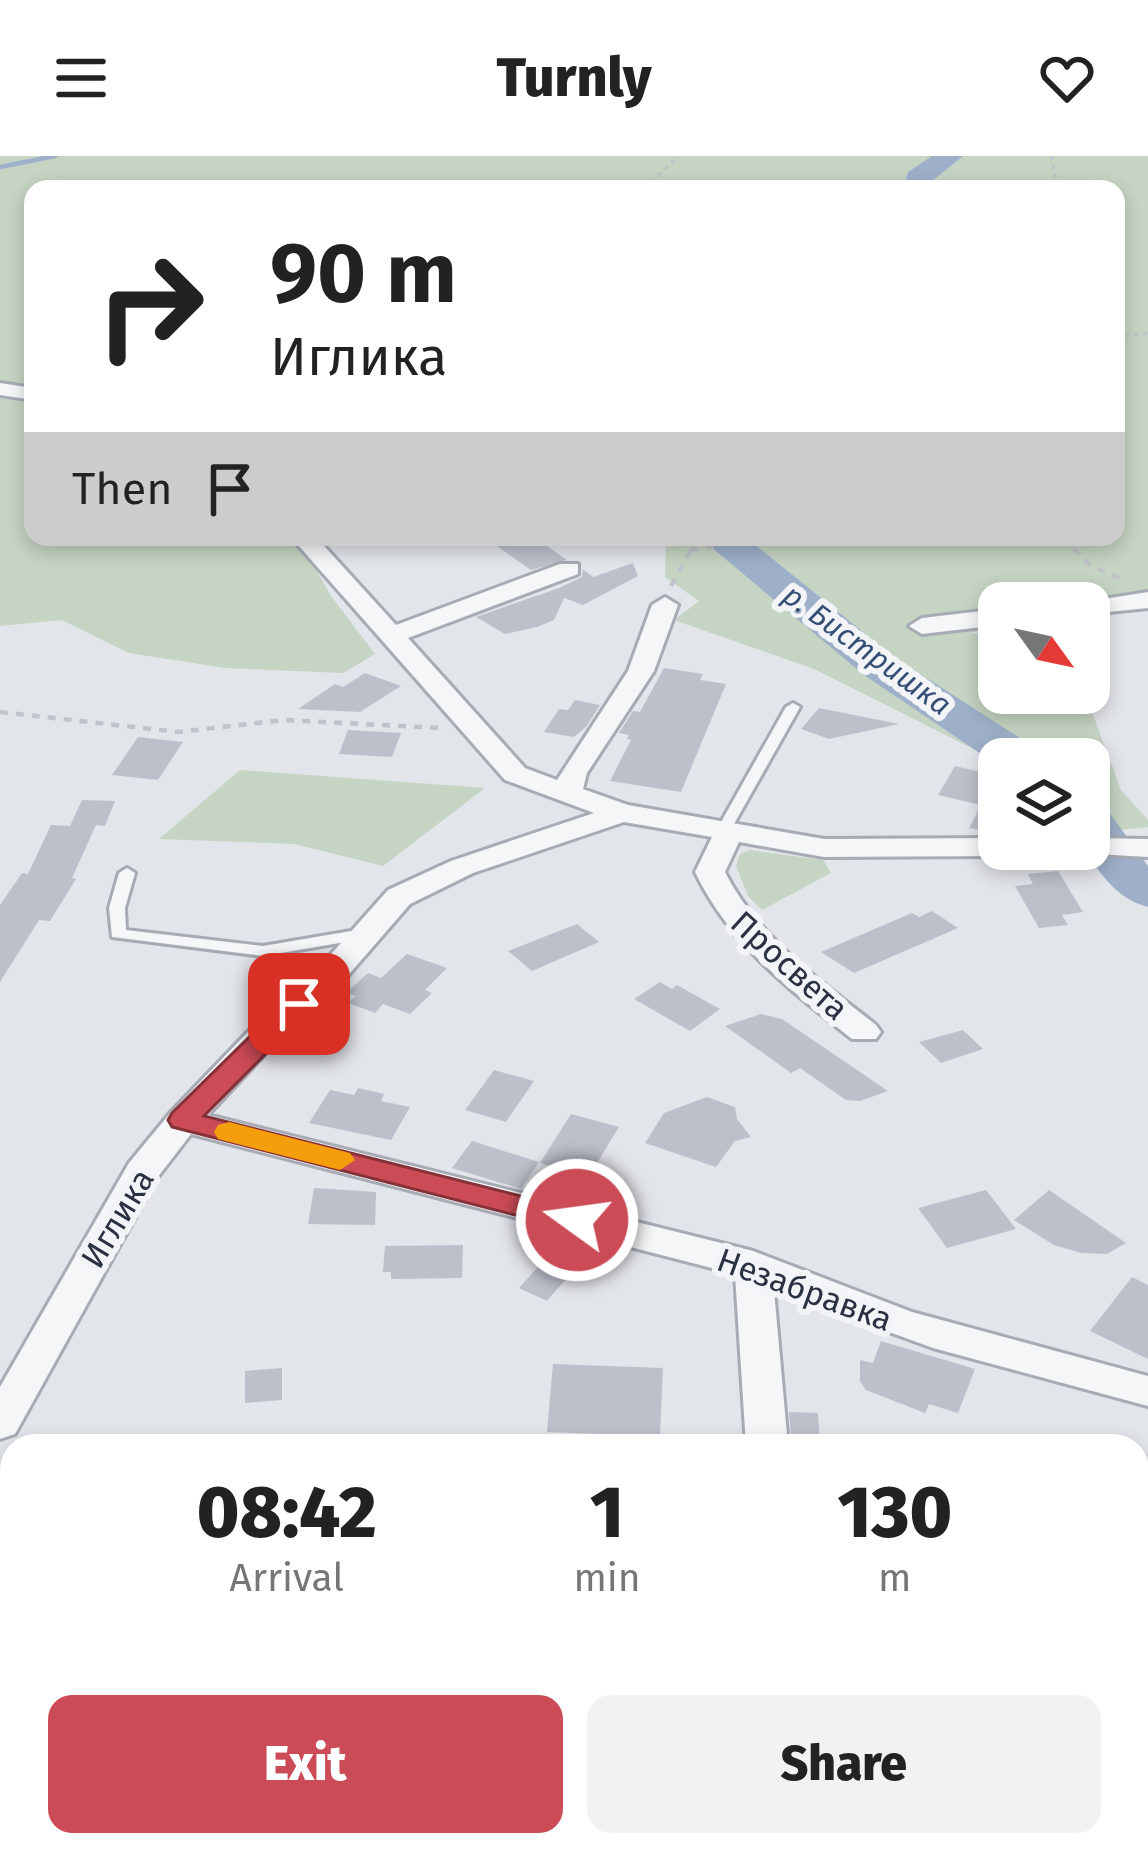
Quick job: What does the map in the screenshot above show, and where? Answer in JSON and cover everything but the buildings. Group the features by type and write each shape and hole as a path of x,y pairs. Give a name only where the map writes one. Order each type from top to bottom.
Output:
{"street":[{"path":"311,546 515,774 622,814 824,848 978,847"},
{"path":"393,635 569,569"},
{"path":"1110,600 1141,590"},
{"path":"568,793 573,773 641,671 665,605"},
{"path":"922,626 978,619"},
{"name":"Иглика","path":"0,1423 142,1172 183,1120 278,1020 320,988 400,897 463,867 622,814"},
{"name":"Просвета","path":"728,832 710,872 722,903 754,940 864,1032"},
{"path":"1110,847 1141,848"},
{"name":"Незабравка","path":"183,1120 753,1264 841,1306 981,1350 1148,1391"},
{"path":"753,1264 766,1434"}],"lane":[{"path":"728,832 794,707"},
{"path":"128,873 117,908 118,934 263,951 363,934"}],"path":[{"path":"653,180 678,156"},
{"path":"665,605 691,546"},
{"path":"688,550 714,546"},
{"path":"1071,546 1091,566 1141,590"},
{"path":"0,712 178,732 284,719 475,730"}],"green space":[{"path":"0,156 1148,156 1148,592 1110,600 1110,582 978,582 978,631 966,634 978,633 978,714 1093,714 1102,738 978,738 978,751 814,669 674,620 699,601 665,577 666,546 1125,546 1125,180 24,180 24,546 303,546 331,596 375,654 343,673 225,668 129,653 62,620 0,626"},
{"path":"1110,760 1121,790 1148,820 1148,827 1110,831"},
{"path":"240,770 485,788 383,866 294,844 159,839"},
{"path":"750,850 823,860 831,873 762,910 748,896 736,866 740,854"}],"waterway":[{"path":"0,167 55,156"},
{"name":"р. Бистришка","path":"918,180 950,156"},
{"name":"р. Бистришка","path":"731,546 879,666 986,738"},
{"name":"р. Бистришка","path":"1110,851 1148,892"}],"slow traffic":[{"path":"229,1132 340,1160"}],"route":[{"path":"299,1004 183,1120 577,1220"}]}
